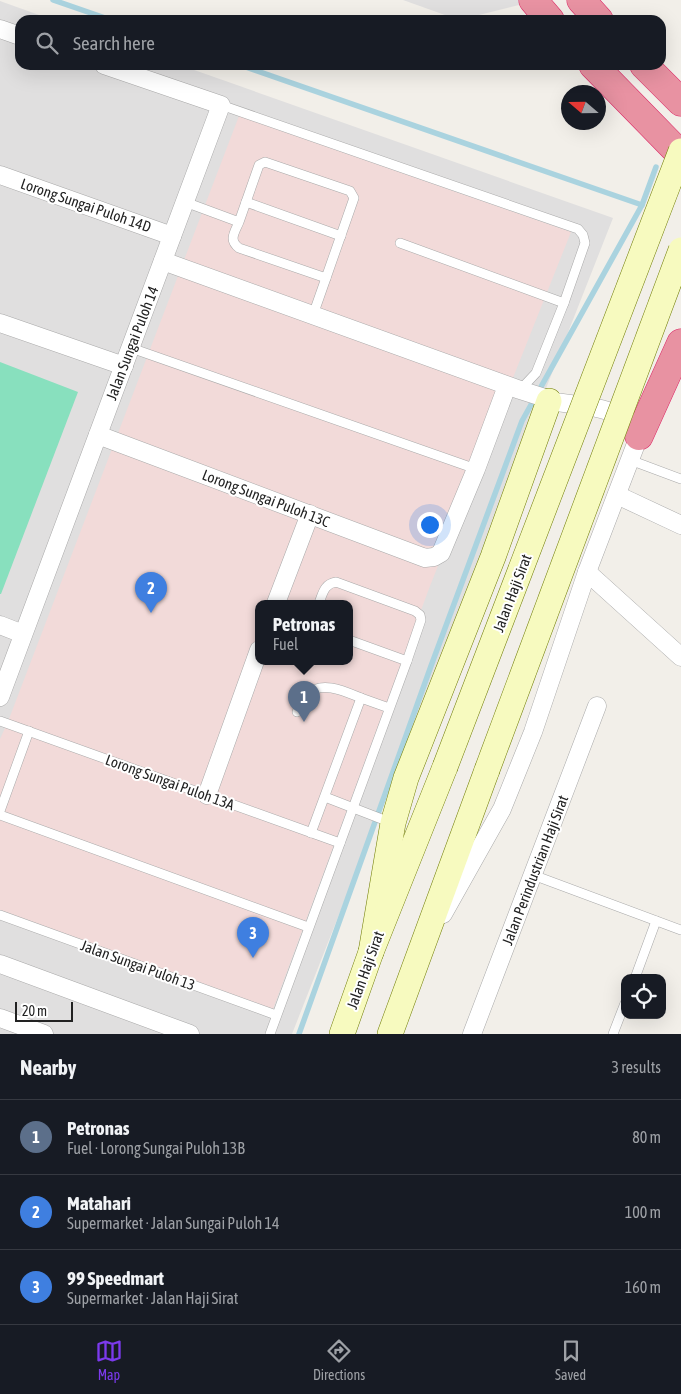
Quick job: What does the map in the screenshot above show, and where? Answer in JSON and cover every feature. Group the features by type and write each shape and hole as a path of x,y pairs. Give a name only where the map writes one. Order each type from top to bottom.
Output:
{"highway":[{"path":"533,0 546,15"},
{"path":"582,0 595,15"},
{"path":"598,70 681,155"},
{"path":"649,70 681,102"},
{"path":"635,448 681,343"}],"main road":[{"name":"Jalan Haji Sirat","path":"342,1034 371,952 445,767 681,151"},
{"path":"390,1034 681,250"},
{"path":"371,952 388,821 493,557 547,399"}],"street":[{"path":"0,29 15,34"},
{"path":"119,70 221,105"},
{"name":"Jalan Sungai Puloh 14","path":"0,697 221,105"},
{"name":"Lorong Sungai Puloh 14D","path":"0,175 172,236"},
{"path":"163,261 518,389 547,399 612,412 629,422 635,448 587,572 533,732 502,809 416,963"},
{"path":"0,323 124,366"},
{"path":"476,469 518,389"},
{"name":"Lorong Sungai Puloh 13C","path":"98,434 425,558 434,557 441,553 476,469"},
{"path":"617,495 681,525"},
{"path":"277,600 310,514"},
{"path":"587,572 681,657"},
{"path":"0,625 23,634"},
{"path":"207,795 255,661"},
{"name":"Jalan Perindustrian Haji Sirat","path":"472,1034 597,706"},
{"path":"0,964 190,1034"},
{"path":"0,1018 44,1034"}],"lane":[{"path":"221,105 578,229 583,235 584,243 564,303 536,373 518,389"},
{"path":"313,315 341,236 354,198 350,191 265,162 259,165 232,240 234,244 239,248 326,278"},
{"path":"185,202 239,222"},
{"path":"246,202 341,236"},
{"path":"400,243 564,303"},
{"path":"130,348 476,469"},
{"path":"635,448 681,479"},
{"path":"270,1034 421,620 420,615 415,611 336,582 330,583 325,587 320,600"},
{"path":"353,642 407,662"},
{"path":"297,712 307,694 320,687 335,688 389,708"},
{"path":"311,833 362,698"},
{"name":"Lorong Sungai Puloh 13A","path":"0,721 340,843"},
{"path":"30,731 0,813 308,927"},
{"path":"325,797 388,821"},
{"path":"533,875 681,930"},
{"name":"Jalan Sungai Puloh 13","path":"0,915 276,1015"},
{"path":"636,974 656,921"},
{"path":"613,1034 621,1013"}],"shaded area":[{"path":"403,0 539,0 479,15 445,15"},
{"path":"0,1 39,15 15,15 15,70 194,70 613,218 292,1034 0,1034"},
{"path":"239,116 571,232 430,586 273,1009 0,910 0,739"}],"green space":[{"path":"0,362 78,392 1,594 0,594"}],"waterway":[{"path":"53,0 96,15"},
{"path":"254,70 642,205 522,421 431,666 299,1034"},
{"path":"642,205 656,167"}],"place":[{"name":"Matahari","path":"151,613"},
{"name":"Petronas","path":"304,722"},
{"name":"99 Speedmart","path":"253,958"}]}
